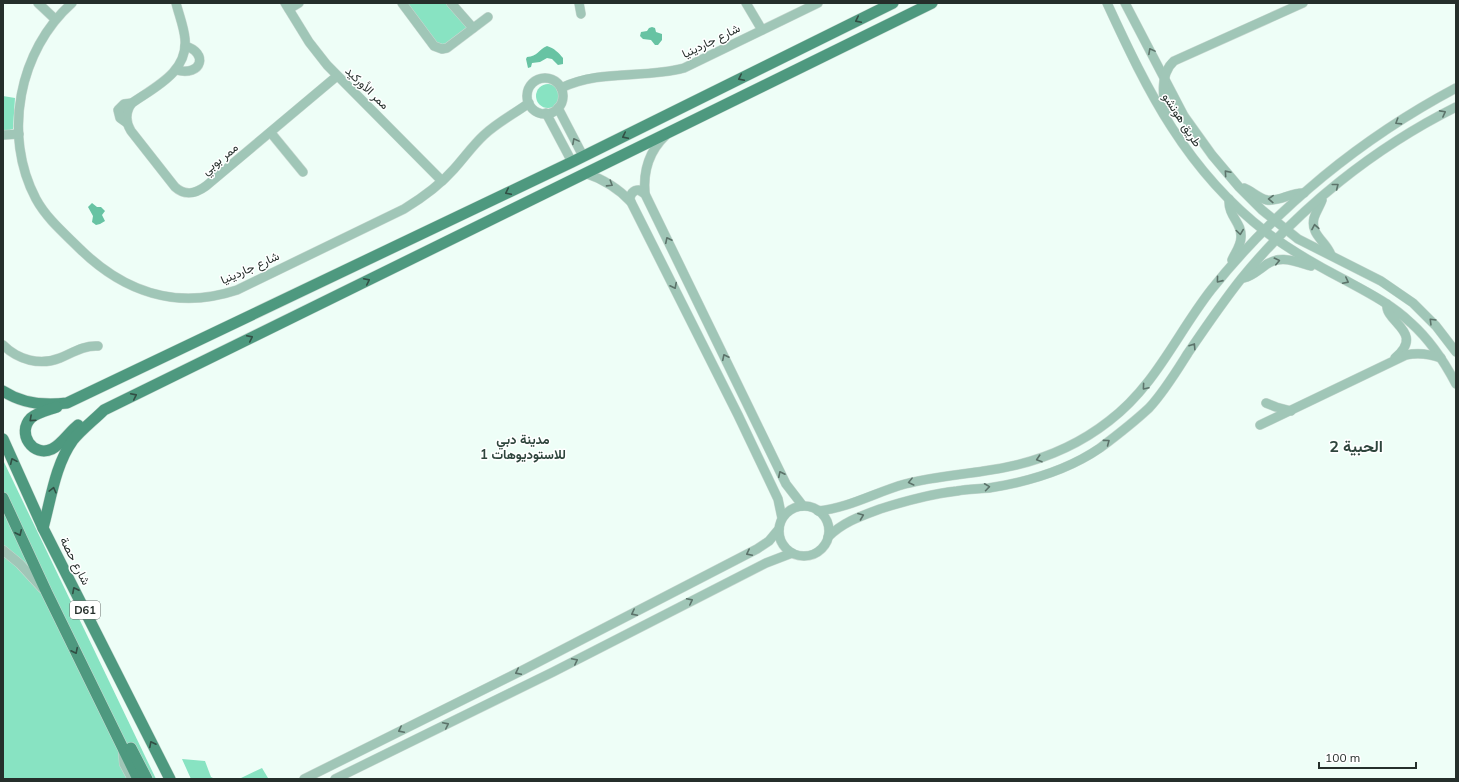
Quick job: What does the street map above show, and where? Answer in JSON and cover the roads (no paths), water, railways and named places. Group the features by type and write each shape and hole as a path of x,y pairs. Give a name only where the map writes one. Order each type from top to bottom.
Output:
{"main road":[{"path":"893,3 572,162 67,403 35,416 30,419 25,430 27,441 31,446 42,451 53,448 81,422 104,410 932,3"},
{"path":"3,392 14,398 31,403 49,405 67,403"},
{"path":"43,528 58,470 64,454 79,433 104,410"},
{"name":"شارع حصة","path":"3,439 43,528 170,779"},
{"name":"D61","path":"3,498 47,593 138,779"},
{"path":"106,714 126,740 147,779"}],"street":[{"path":"38,3 55,19"},
{"name":"شارع جاردينيا","path":"72,3 55,19 40,41 24,80 20,100 19,134 23,163 28,182 53,223 91,260 105,271 153,294 173,298 206,298 237,290 404,209 442,182 473,146 493,126 529,103"},
{"name":"ممر بوبي","path":"176,3 184,33 185,46 183,59 168,79 132,103 124,104 118,110 120,118 127,123 131,131 175,187 183,192 197,192 206,186 271,133 337,76"},
{"path":"287,6 298,3"},
{"path":"402,3 434,46 439,48 447,48 488,17"},
{"path":"451,3 473,28"},
{"path":"579,3 581,14"},
{"path":"746,3 762,30"},
{"name":"شارع جاردينيا","path":"561,88 596,77 620,74 664,72 684,68 818,3"},
{"name":"طريق هونشو","path":"1107,3 1145,82 1171,127 1198,164 1229,199 1276,240 1302,257 1325,269"},
{"name":"طريق هونشو","path":"1125,3 1165,78 1178,106 1201,141 1239,187 1285,230 1307,244 1381,281 1413,304 1436,326 1456,352"},
{"path":"1171,127 1165,108 1164,88 1167,68 1170,64 1303,3"},
{"name":"ممر الأوركيد","path":"287,6 309,42 337,76 442,182"},
{"path":"176,70 184,72 195,70 199,64 198,53 193,48 185,46"},
{"path":"1170,89 1170,76 1179,59"},
{"path":"541,78 553,80 558,83 561,88 563,95 562,102 558,108 552,112 539,112 529,103 527,97 528,91 535,81 541,78"},
{"path":"818,511 843,506 885,490 922,480 1021,464 1056,453 1082,439 1108,422 1130,403 1143,389 1159,368 1203,301 1230,266 1274,220 1304,193 1372,139 1424,106 1456,88"},
{"path":"828,537 835,530 851,520 891,506 936,494 958,490 989,488 1026,479 1063,467 1087,456 1116,436 1148,408 1159,396 1213,315 1242,278 1285,230 1323,196 1367,161 1392,144 1456,107"},
{"path":"558,108 583,156"},
{"path":"546,113 572,162"},
{"path":"670,132 655,147 649,160 645,173 645,194 786,484 803,506"},
{"path":"271,133 303,172"},
{"path":"3,135 19,134"},
{"path":"585,173 600,178 614,186 631,202"},
{"path":"1239,187 1247,189 1268,200 1278,200 1297,193 1304,193"},
{"path":"645,194 639,190 634,191 630,195 631,202 697,332 778,499 782,518 779,529 780,539 784,547 799,556 807,556 821,550 826,544 828,537 828,524 825,518 818,511 803,506 791,510 782,518"},
{"path":"1323,196 1321,204 1314,216 1313,225 1316,234 1326,246 1330,255"},
{"path":"1229,199 1230,211 1241,232 1239,247 1230,266"},
{"path":"1242,278 1254,274 1268,263 1280,259 1325,269 1363,289 1387,304 1422,333 1441,358 1456,384"},
{"path":"1387,304 1388,314 1404,330 1406,339 1401,353 1389,363"},
{"path":"3,345 21,358 38,362 52,361 87,346 98,346"},
{"path":"1260,425 1292,411 1406,355 1418,353 1434,355 1441,358"},
{"path":"1266,404 1276,408 1292,411"},
{"path":"304,779 523,670 757,550 769,541 779,529"},
{"path":"3,550 20,564 47,593"},
{"path":"335,779 553,672 766,563 792,553"},
{"path":"124,751 124,764 132,779"}],"district":[{"name":"مدينة دبي للاستوديوهات 1","path":"523,446"},
{"name":"الحبية 2","path":"1356,446"}]}
